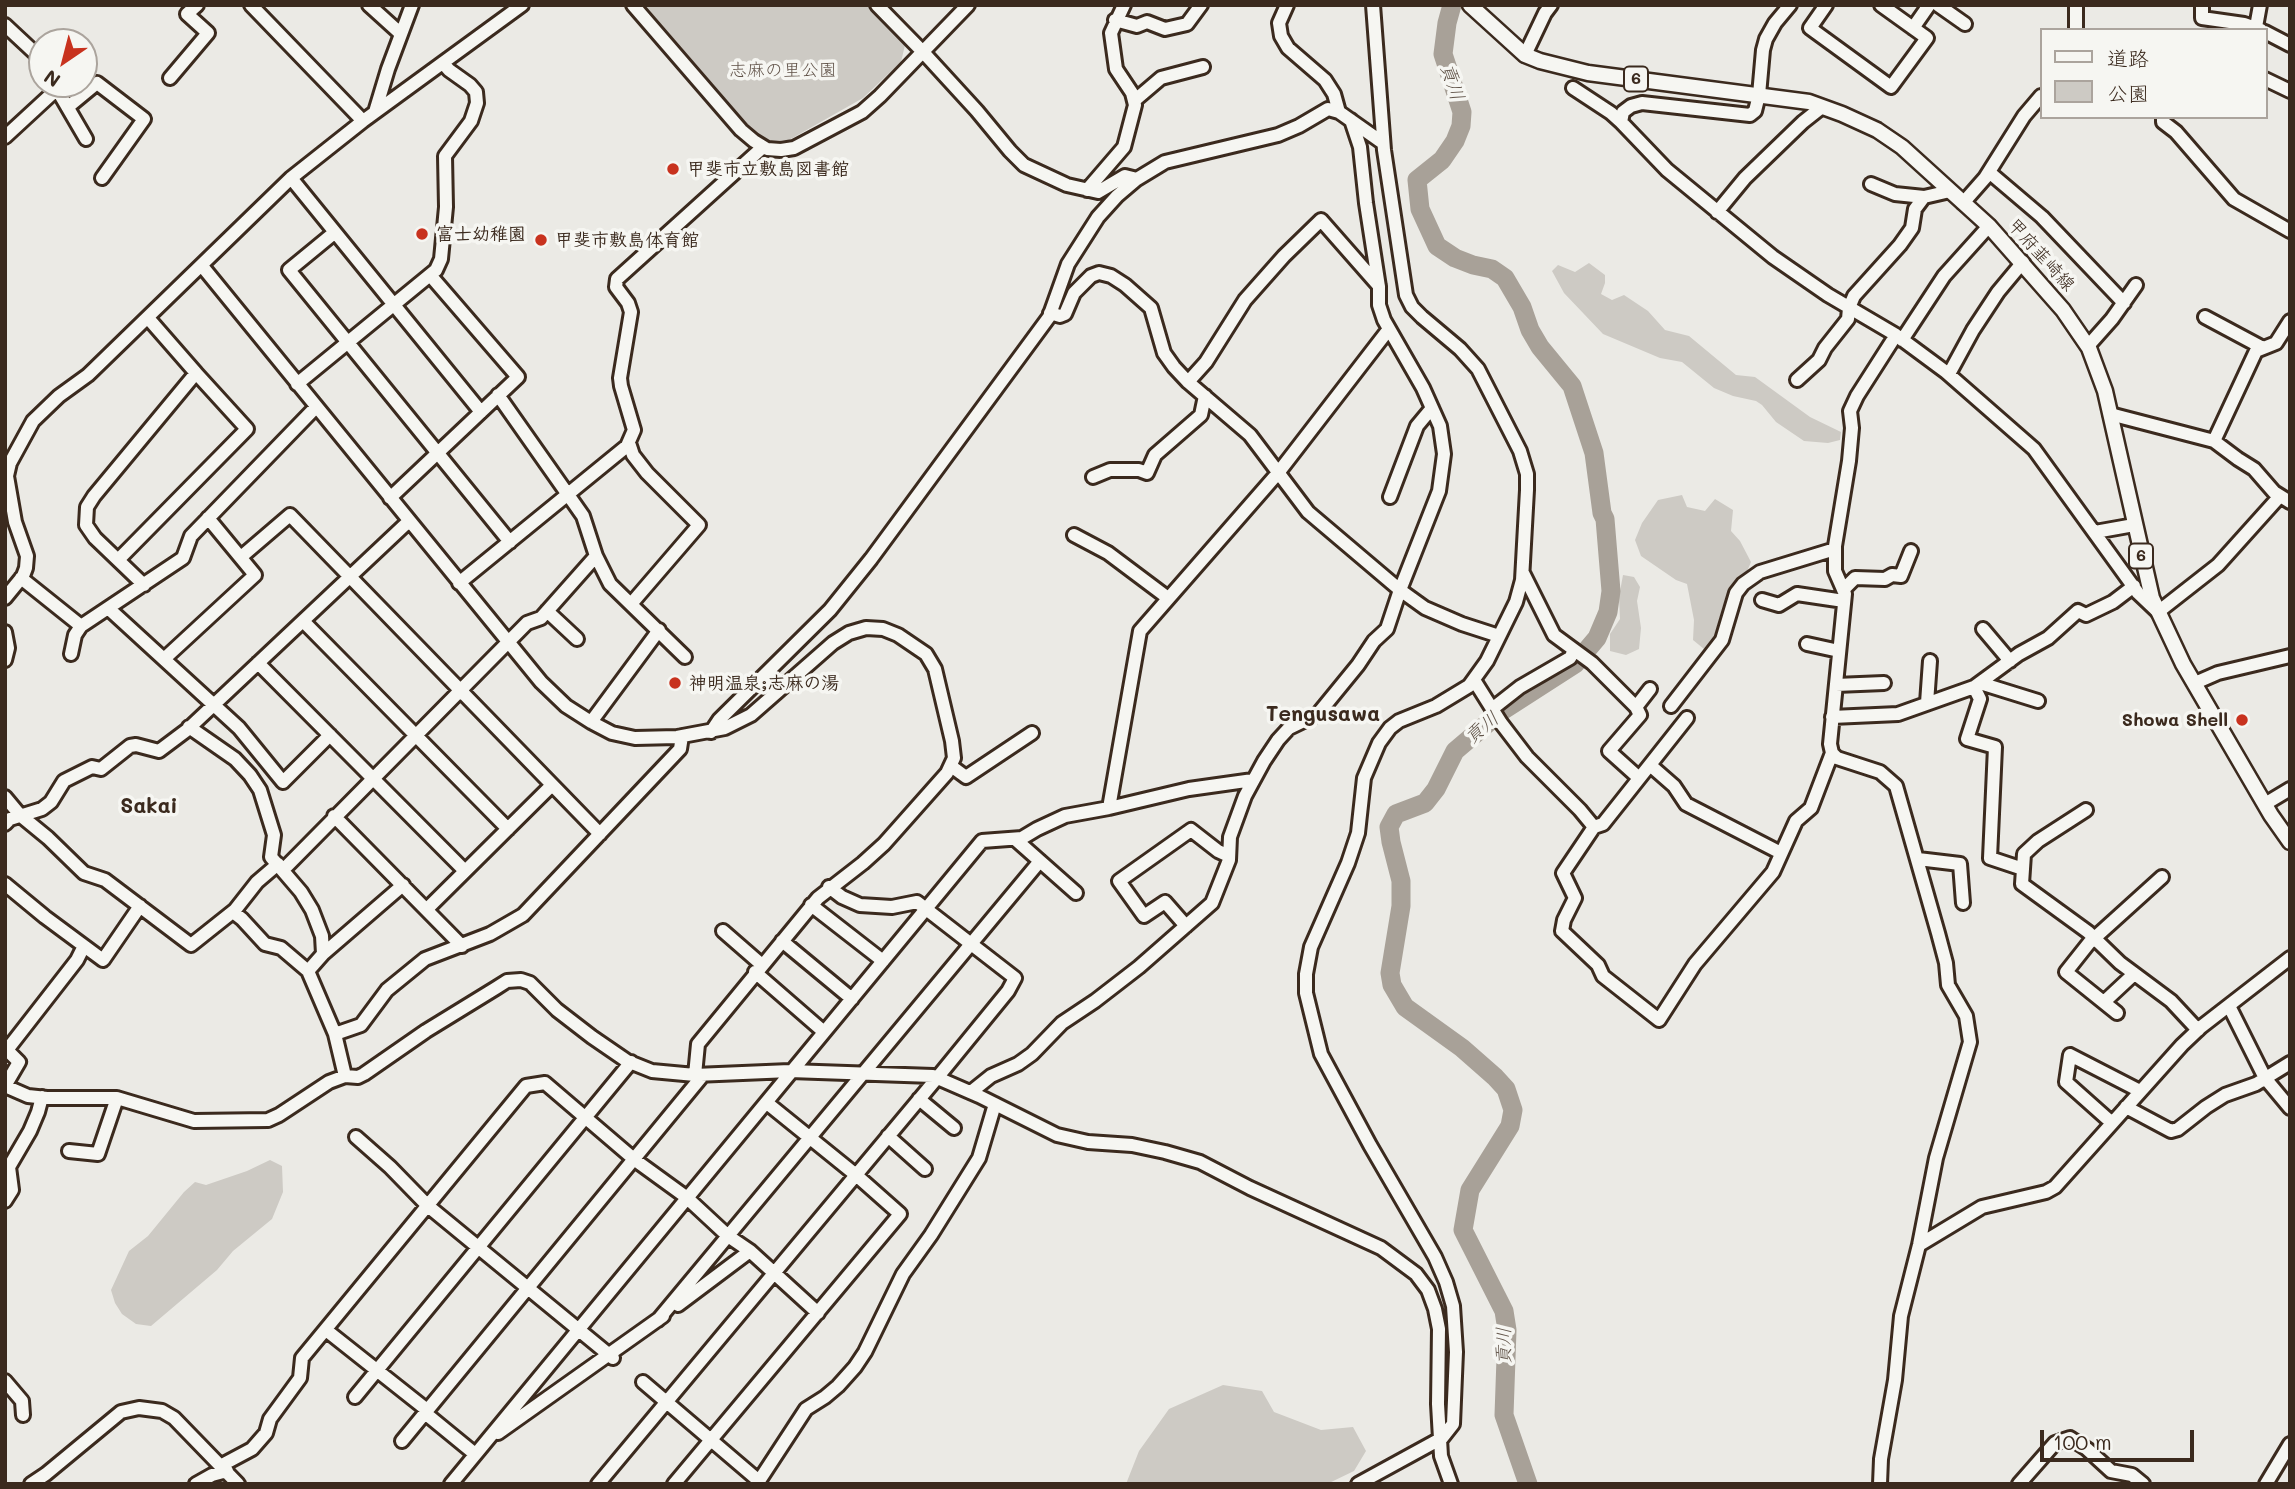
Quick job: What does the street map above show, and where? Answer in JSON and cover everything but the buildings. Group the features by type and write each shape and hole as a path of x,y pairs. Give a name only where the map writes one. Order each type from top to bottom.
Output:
{"main road":[{"name":"甲府韮崎線","path":"1470,5 1525,55 1540,61 1588,73 1809,102 1877,130 1902,148 1989,226 2063,310 2088,346 2105,391 2146,578 2158,611 2194,683 2290,842"}],"street":[{"path":"170,78 208,33 187,14 197,5"},
{"path":"251,5 363,121"},
{"path":"369,5 401,34"},
{"path":"374,113 412,5"},
{"path":"5,598 21,578 26,568 27,556 15,522 9,492 10,463 33,421 59,396 88,376 290,178 522,5"},
{"path":"633,5 741,130 763,147 781,149 793,148 853,117 880,96 968,5"},
{"path":"877,5 977,111 1010,152 1024,164 1067,185 1098,192 1125,176 1137,178"},
{"path":"1087,190 1124,148 1135,105 1132,93 1116,69 1111,33 1124,5"},
{"path":"1115,20 1137,26 1147,22 1165,29 1187,24 1201,5"},
{"path":"1287,5 1279,23 1281,36 1288,48 1325,80 1334,94 1339,112"},
{"path":"1358,1484 1441,1438 1453,1424 1453,1306 1435,1258 1321,1054 1306,993 1306,974 1311,947 1348,863 1358,833 1364,778 1379,743 1399,721 1452,698 1469,686 1487,661 1516,601 1523,573 1527,490 1527,474 1520,451 1478,369 1460,349 1412,307 1406,295 1383,143 1373,5"},
{"path":"1525,55 1545,13 1552,5"},
{"path":"1621,122 1623,113 1631,106 1642,103 1750,115 1755,111 1759,95 1766,39 1790,5"},
{"path":"1826,5 1810,28 1891,87 1927,38 1881,5"},
{"path":"1913,28 1929,5"},
{"path":"1938,5 1965,24"},
{"path":"2076,5 2076,28"},
{"path":"2202,5 2202,18 2251,28"},
{"path":"2260,5 2261,28"},
{"path":"5,25 28,46"},
{"path":"2267,33 2290,45"},
{"path":"297,384 436,270 442,260 446,207 445,156 471,121 477,103 475,92 470,85 449,71 443,63"},
{"path":"1134,101 1161,78 1203,67"},
{"path":"2267,80 2290,91"},
{"path":"68,107 97,83 144,119 102,178"},
{"path":"1573,88 1611,113 1667,170 1773,257 1899,338 1949,374 2034,449 2134,586 2158,611 2218,565 2285,499 2274,492 2254,468 2214,441 2110,414"},
{"path":"5,137 44,98"},
{"path":"62,98 86,139"},
{"path":"1963,203 1989,172 2024,116 2039,98"},
{"path":"1717,212 1745,178 1822,107"},
{"path":"711,732 719,720 830,610 871,559 1050,313 1068,264 1098,217 1137,178 1165,162 1278,135 1328,109 1339,112 1383,143"},
{"path":"2163,119 2234,199 2290,231"},
{"path":"971,1092 991,1076 1018,1064 1032,1054 1062,1023 1139,967 1212,903 1224,874 1230,837 1245,796 1278,740 1289,728 1318,714 1374,641 1387,629 1439,491 1444,454 1440,426 1423,388 1389,329 1379,304 1360,147 1350,120"},
{"path":"459,583 629,443 634,430 622,394 620,378 631,312 616,287 617,279 763,147"},
{"path":"1989,172 2042,216 2124,303"},
{"path":"290,178 481,412"},
{"path":"1871,184 1895,194 1924,197 1950,191"},
{"path":"1797,380 1819,360 1848,319 1854,296 1912,228 1915,209 1924,197"},
{"path":"1188,382 1206,362 1245,300 1321,220 1379,287"},
{"path":"1686,718 1603,824 1594,827 1563,873 1576,898 1564,920 1562,931 1598,965 1603,976 1659,1020 1695,964 1773,872 1796,821 1811,808 1832,753 1832,717 1844,596 1835,571 1835,549 1852,428 1850,411 1857,396 1944,276 1989,226"},
{"path":"334,233 289,270 510,542"},
{"path":"1949,374 1991,302 2023,262"},
{"path":"202,266 541,682 566,706 591,722 612,733 635,738 711,732 740,722 751,715 833,643 849,633 866,628 883,629 898,635 926,654 935,669 953,741 954,758 937,786 884,844 829,887 811,905 758,969 698,1044 699,1075 635,1160 402,1441"},
{"path":"1050,313 1060,316 1065,314 1074,293 1091,276 1099,273 1111,276 1146,302 1151,308 1164,353 1174,367 1250,435 1308,512 1425,608 1499,636"},
{"path":"390,498 518,377 430,275"},
{"path":"2088,346 2112,319 2136,285"},
{"path":"2205,317 2263,348"},
{"path":"118,560 247,429 148,318"},
{"path":"2214,441 2256,351 2276,343 2290,321"},
{"path":"1109,808 1140,631 1278,473 1389,329"},
{"path":"144,585 94,538 86,525 87,507 196,373"},
{"path":"498,395 583,516 596,556 610,584 685,657"},
{"path":"1093,477 1110,470 1139,470 1147,473 1155,455 1201,415 1205,396"},
{"path":"71,654 75,635 81,626 184,558 191,536 316,407"},
{"path":"1390,497 1417,426 1432,408"},
{"path":"629,443 633,455 646,473 699,525 631,604"},
{"path":"5,449 10,463"},
{"path":"241,557 290,515 600,834"},
{"path":"164,659 255,575 208,518"},
{"path":"5,824 10,819 41,809 51,802 64,781 92,767 101,769 130,746 159,751 214,705 409,521"},
{"path":"2095,532 2134,525"},
{"path":"1074,535 1108,554 1168,598"},
{"path":"1671,706 1722,640 1736,593 1742,584 1760,572 1835,549"},
{"path":"1844,596 1855,578 1885,579 1892,575 1901,576 1910,551"},
{"path":"5,797 20,815 84,873 105,880 191,945 233,912 257,882 280,867 334,816 527,623 541,618 596,556"},
{"path":"1523,573 1554,635 1592,663 1636,707 1640,715 1609,751 1639,778"},
{"path":"21,578 81,626"},
{"path":"1832,717 1898,714 1977,685 2048,638 2078,611 2086,615 2113,602 2134,586"},
{"path":"1762,600 1779,606 1797,594 1844,596"},
{"path":"108,608 239,728 283,782 330,735"},
{"path":"547,611 577,639"},
{"path":"303,621 508,829"},
{"path":"1983,629 2010,661"},
{"path":"591,722 659,630"},
{"path":"5,632 8,648 5,660"},
{"path":"1807,644 1839,651"},
{"path":"1492,710 1520,687 1576,652"},
{"path":"2194,683 2218,673 2290,656"},
{"path":"1927,703 1930,661"},
{"path":"258,663 465,871"},
{"path":"1474,680 1492,710 1527,757 1594,827"},
{"path":"1836,685 1884,683"},
{"path":"1977,685 2038,701"},
{"path":"1977,685 1980,699 1967,739 1995,747 1990,858 2022,869"},
{"path":"1636,707 1650,690"},
{"path":"189,727 235,759 255,782 269,814 274,835 271,856 312,910 322,936 323,954"},
{"path":"951,766 965,777 1032,733"},
{"path":"335,1034 360,1025 387,990 425,960 508,925 523,915 680,750 682,736"},
{"path":"1832,753 1846,762 1880,772 1896,786 1943,953 1948,985 1966,1016 1970,1042 1936,1158 1919,1245 1901,1316 1895,1380 1881,1459 1880,1484"},
{"path":"1650,765 1674,786 1686,804 1781,853"},
{"path":"451,1484 982,841 1022,838 1065,816 1189,789 1253,780"},
{"path":"427,909 552,785"},
{"path":"2265,804 2290,789"},
{"path":"2086,810 2038,841 2024,854 2022,884 2095,938 2120,963 2171,1001 2198,1030"},
{"path":"334,816 462,946"},
{"path":"1186,926 1165,902 1144,916 1119,881 1191,830 1229,856"},
{"path":"1015,839 1076,893"},
{"path":"1918,859 1960,864 1963,903"},
{"path":"658,1320 1040,861"},
{"path":"2118,1013 2066,971 2095,938 2162,877"},
{"path":"5,884 103,960 140,906"},
{"path":"308,971 323,954 403,886"},
{"path":"598,1484 919,1100 1008,991 1015,978 917,902 892,907 860,905 842,897 829,887"},
{"path":"811,905 883,961"},
{"path":"233,912 265,944 281,948 308,971 335,1034 345,1076"},
{"path":"723,931 758,969 824,1032"},
{"path":"782,941 852,999"},
{"path":"84,946 77,960 8,1050 19,1062 5,1086 28,1096 117,1098 194,1121 268,1119 279,1115 329,1082 345,1076 358,1077 365,1074 426,1031 507,981 520,980 530,983 557,1010 592,1037 631,1062 652,1071 699,1075 790,1071 937,1078 1058,1135 1088,1142 1132,1145 1200,1163 1381,1248 1416,1274 1428,1290 1436,1308 1439,1329 1438,1404 1441,1456 1451,1484"},
{"path":"1919,1245 1982,1207 2046,1192 2055,1187 2198,1030 2290,958"},
{"path":"2104,1002 2134,974"},
{"path":"2228,1006 2265,1078 2290,1108"},
{"path":"2112,1123 2066,1082 2070,1055 2140,1091"},
{"path":"355,1397 631,1062"},
{"path":"2126,1107 2171,1131 2178,1129 2225,1095 2256,1084 2290,1063"},
{"path":"196,1484 253,1448 300,1378 302,1358 526,1086 545,1083 635,1160 686,1197 728,1237 750,1251 818,1313"},
{"path":"5,1201 12,1190 9,1167 30,1132 42,1097"},
{"path":"69,1151 98,1154 117,1098"},
{"path":"919,1100 954,1128"},
{"path":"674,1484 900,1214 767,1102"},
{"path":"643,1382 758,1482 806,1409 838,1386 865,1352 903,1273 979,1158 995,1104"},
{"path":"888,1136 925,1169"},
{"path":"356,1137 428,1206 611,1357"},
{"path":"485,1443 611,1357 750,1251"},
{"path":"326,1330 475,1454"},
{"path":"5,1381 22,1401 23,1415"},
{"path":"31,1484 47,1474 121,1412 139,1408 162,1411 174,1418 238,1484"},
{"path":"2020,1484 2055,1443 2070,1438 2111,1471 2132,1475 2143,1484"},
{"path":"2266,1484 2290,1444"}],"green space":[{"name":"志麻の里公園","path":"643,5 868,5 905,45 901,62 863,98 789,140 771,141 755,134 743,122"},
{"path":"1589,263 1605,275 1601,294 1612,300 1624,295 1648,311 1665,330 1689,336 1736,375 1755,377 1810,417 1841,432 1840,440 1828,443 1804,441 1776,422 1756,401 1714,388 1682,362 1660,358 1603,334 1564,293 1552,271 1558,265 1575,272"},
{"path":"1682,495 1687,507 1705,511 1715,499 1733,510 1731,531 1740,541 1751,562 1746,574 1723,606 1713,641 1704,649 1693,640 1694,620 1687,584 1676,580 1641,556 1635,540 1642,523 1658,500"},
{"path":"1623,575 1634,577 1640,587 1637,601 1641,628 1639,649 1626,655 1610,651 1610,634 1620,619 1619,597"},
{"path":"270,1160 282,1166 283,1192 272,1219 151,1326 136,1324 122,1314 111,1290 129,1251 148,1236 184,1192 195,1182 206,1185"},
{"path":"1223,1385 1262,1391 1274,1412 1321,1430 1353,1427 1366,1451 1354,1471 1327,1484 1126,1484 1139,1451 1169,1409"}],"waterway":[{"name":"貢川","path":"1452,5 1443,54 1462,112 1461,126 1442,160 1417,180 1420,209 1437,246 1455,258 1492,269 1505,278 1540,347 1572,386 1594,453 1605,519 1611,591 1608,612 1597,638 1575,664 1502,711 1455,751 1436,789 1425,803 1396,814 1389,827 1401,881 1401,906 1390,973 1392,985 1405,1007 1462,1048 1495,1077 1506,1089 1513,1110 1510,1126 1470,1190 1463,1230 1504,1311 1507,1330 1504,1415 1528,1484"}],"place":[{"name":"甲斐市立敷島図書館","path":"673,169"},
{"name":"富士幼稚園","path":"422,234"},
{"name":"甲斐市敷島体育館","path":"541,240"},
{"name":"神明温泉;志麻の湯","path":"675,683"},
{"name":"Showa Shell","path":"2242,720"}],"district":[{"name":"Tengusawa","path":"1323,715"},
{"name":"Sakai","path":"149,807"}]}
